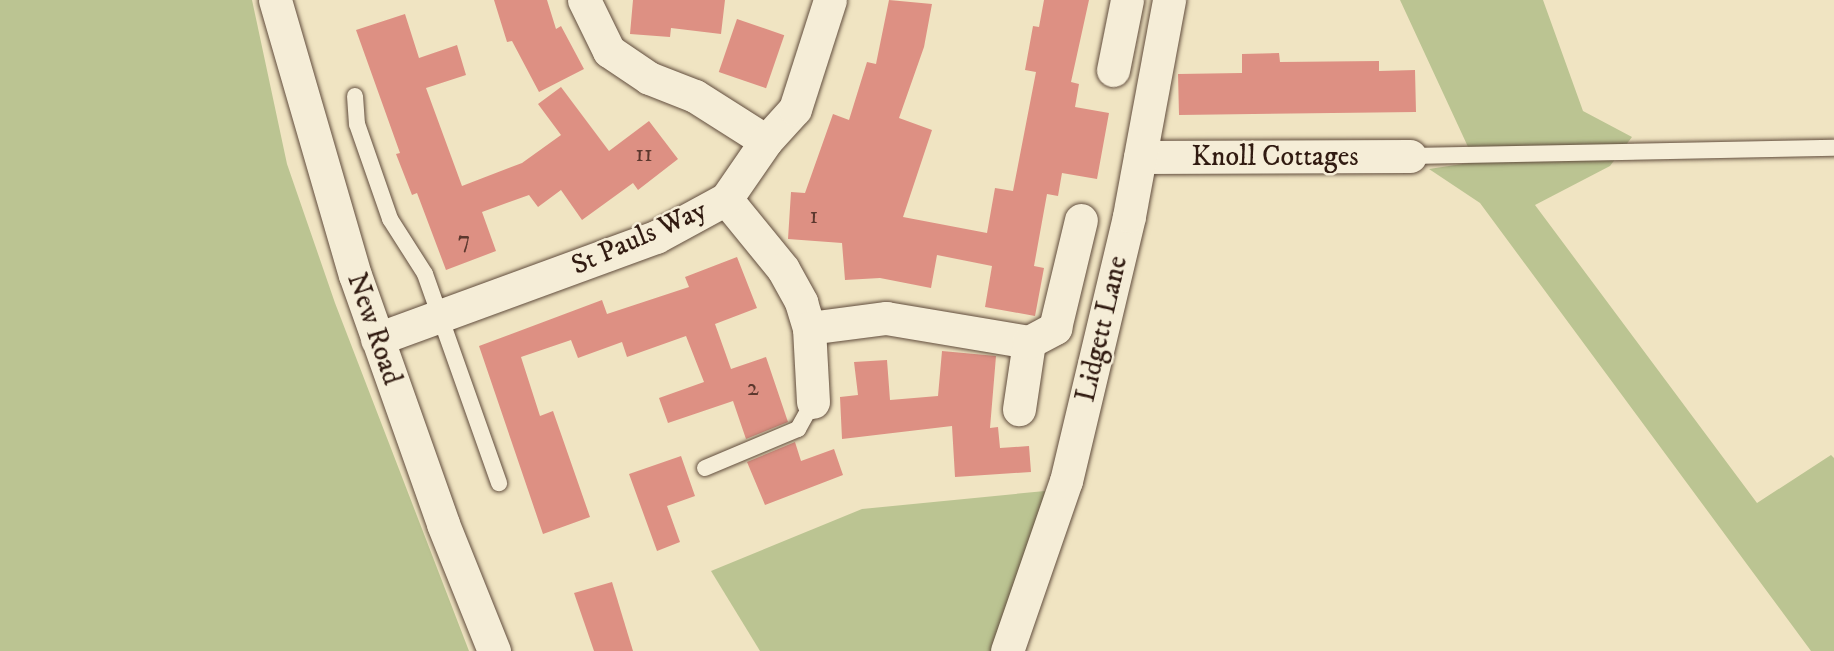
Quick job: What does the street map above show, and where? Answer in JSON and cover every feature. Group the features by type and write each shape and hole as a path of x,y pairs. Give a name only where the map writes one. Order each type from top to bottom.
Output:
{"street":[{"name":"New Road","path":"275,0 319,158 377,339 443,524 494,651"},
{"path":"584,0 608,51 649,78 695,96 766,141"},
{"name":"St Pauls Way","path":"377,339 656,237 726,199 766,141 795,109 831,0"},
{"path":"1113,70 1127,0"},
{"name":"Lidgett Lane","path":"1007,651 1066,481 1140,157 1169,0"},
{"name":"Knoll Cottages","path":"1140,157 1410,156"},
{"path":"726,199 783,269 809,328 813,402"},
{"path":"809,328 886,318 1029,342 1055,328 1081,220"},
{"path":"1019,409 1029,342"}],"lane":[{"path":"355,96 356,124 390,219 425,274 499,483"},
{"path":"1410,156 1834,148"},
{"path":"705,468 798,429 813,402"}],"green space":[{"path":"0,0 252,0 287,164 335,303 469,651 0,651"},
{"path":"1400,0 1543,0 1583,111 1632,137 1610,166 1535,205 1757,503 1831,455 1834,458 1834,651 1811,651 1480,203 1429,169 1475,162"},
{"path":"1045,491 1012,651 760,651 711,571 862,509"}],"building":[{"path":"494,0 547,0 556,29 561,26 584,69 539,92 512,41 507,42"},
{"path":"633,0 725,0 721,34 671,28 670,37 630,34"},
{"path":"889,0 932,4 924,47 899,118 932,130 903,217 987,233 995,188 1013,191 1036,72 1025,70 1033,26 1039,27 1044,0 1089,0 1071,82 1079,84 1075,107 1109,113 1097,179 1062,173 1058,196 1047,194 1034,266 1044,268 1035,316 985,307 992,266 937,255 931,288 880,278 845,280 842,243 788,239 791,192 805,193 833,114 849,120 867,62 876,64"},
{"path":"405,14 419,58 457,45 466,75 426,88 462,186 522,163 561,135 538,104 561,87 609,151 649,121 678,159 638,190 633,183 582,220 561,190 538,207 529,195 482,212 496,251 446,270 417,193 412,195 396,154 400,153 356,30"},
{"path":"737,19 784,35 766,88 719,72"},
{"path":"1279,53 1280,62 1379,61 1379,71 1415,70 1416,112 1179,115 1178,74 1242,73 1242,54"},
{"path":"737,257 757,308 715,324 731,369 766,357 788,422 746,439 733,401 668,423 659,398 704,382 686,336 627,357 622,342 578,358 571,340 521,357 540,416 553,411 590,517 543,534 479,346 602,300 607,314 689,287 685,277"},
{"path":"942,351 996,356 990,428 998,427 1000,448 1029,446 1031,472 955,477 952,426 842,439 840,397 858,395 854,362 887,360 890,400 938,396"},
{"path":"795,442 801,461 834,449 843,475 765,505 747,462"},
{"path":"681,456 695,496 667,506 680,542 657,551 629,474"},
{"path":"612,582 633,651 594,651 574,593"}]}
